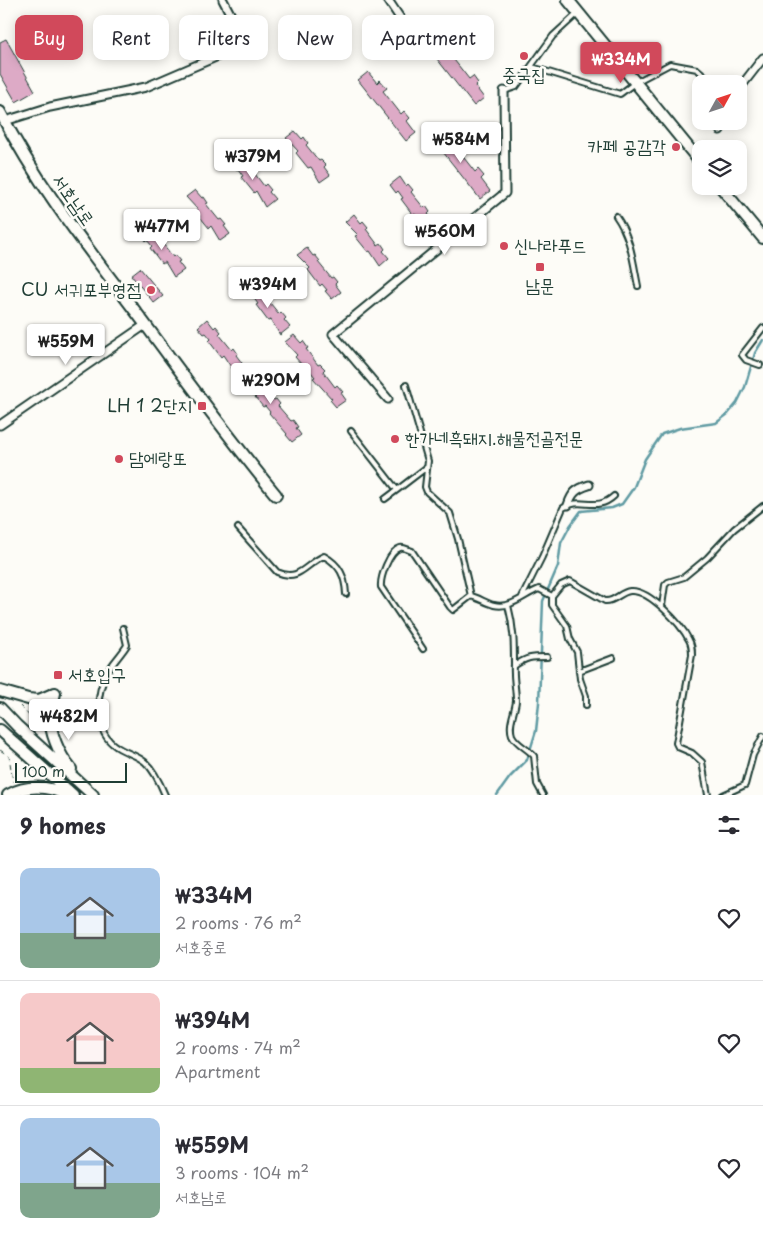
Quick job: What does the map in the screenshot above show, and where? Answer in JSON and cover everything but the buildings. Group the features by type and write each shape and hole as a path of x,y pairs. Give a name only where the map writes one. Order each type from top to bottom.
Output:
{"main road":[{"path":"568,0 692,152"},
{"name":"서호남로","path":"2,117 64,216 204,403 276,495"},
{"path":"727,195 763,238"},
{"path":"0,691 39,700 55,693 50,712 53,734 66,763 85,788"},
{"path":"0,708 17,726 93,795"},
{"path":"0,730 73,795"},
{"path":"12,793 23,789 44,788 56,790 66,795"}],"street":[{"path":"2,117 146,87 246,44 223,0"},
{"path":"388,0 398,15"},
{"path":"748,78 763,58"},
{"path":"388,399 333,334 505,192 504,91"},
{"path":"0,425 145,325"},
{"path":"568,505 572,494 579,488 589,485"}],"lane":[{"path":"504,91 516,87 553,36 579,13"},
{"path":"532,67 620,94 636,82 670,64 697,69 704,75"},
{"path":"616,216 624,227 629,242 638,286"},
{"path":"759,365 743,358 743,353 763,328"},
{"path":"406,385 427,454 425,487 427,492 450,513 471,596"},
{"path":"351,431 397,490"},
{"path":"385,499 427,467"},
{"path":"521,599 563,508 573,503 602,504 614,496"},
{"path":"662,606 665,585 668,582 684,577 707,558 734,529 763,506"},
{"path":"238,528 277,572 286,576 298,574 324,556 334,562 342,572 346,582 346,594"},
{"path":"423,649 381,588 381,577 391,555 399,548 412,552 453,610 471,596"},
{"path":"586,705 586,696 579,671 577,652 570,639 567,626 552,605 552,596 561,585 570,581 609,602 626,591 638,592 662,606 680,626 692,646 692,655 676,743 678,747 692,753 702,762 708,795"},
{"path":"471,596 493,605 508,605 539,588 552,596"},
{"path":"508,605 514,627 515,652 516,703 511,726 512,735 520,745 529,750 534,756 537,784 543,795"},
{"path":"124,628 127,645 107,672 101,687 99,706 101,725 107,739 116,747 149,766 165,795"},
{"path":"514,666 524,658 544,657"},
{"path":"579,671 613,658"},
{"path":"724,795 745,784 753,755 763,736"}],"path":[{"path":"0,750 10,756 12,793"}],"waterway":[{"path":"497,795 510,777 527,760 536,731 543,601 558,566 561,543 570,526 581,511 612,508 622,504 634,487 645,459 662,434 680,428 716,423 728,414 737,403 745,387 755,353 763,340"}],"place":[{"name":"중국집","path":"524,56"},
{"name":"카페 공감각","path":"676,147"},
{"name":"신나라푸드","path":"504,246"},
{"name":"남문","path":"540,267"},
{"name":"CU 서귀포부영점","path":"151,290"},
{"name":"LH 1 2단지","path":"202,406"},
{"name":"한가네흑돼지.해물전골전문","path":"395,439"},
{"name":"담에랑또","path":"119,459"},
{"name":"서호입구","path":"58,675"}]}
